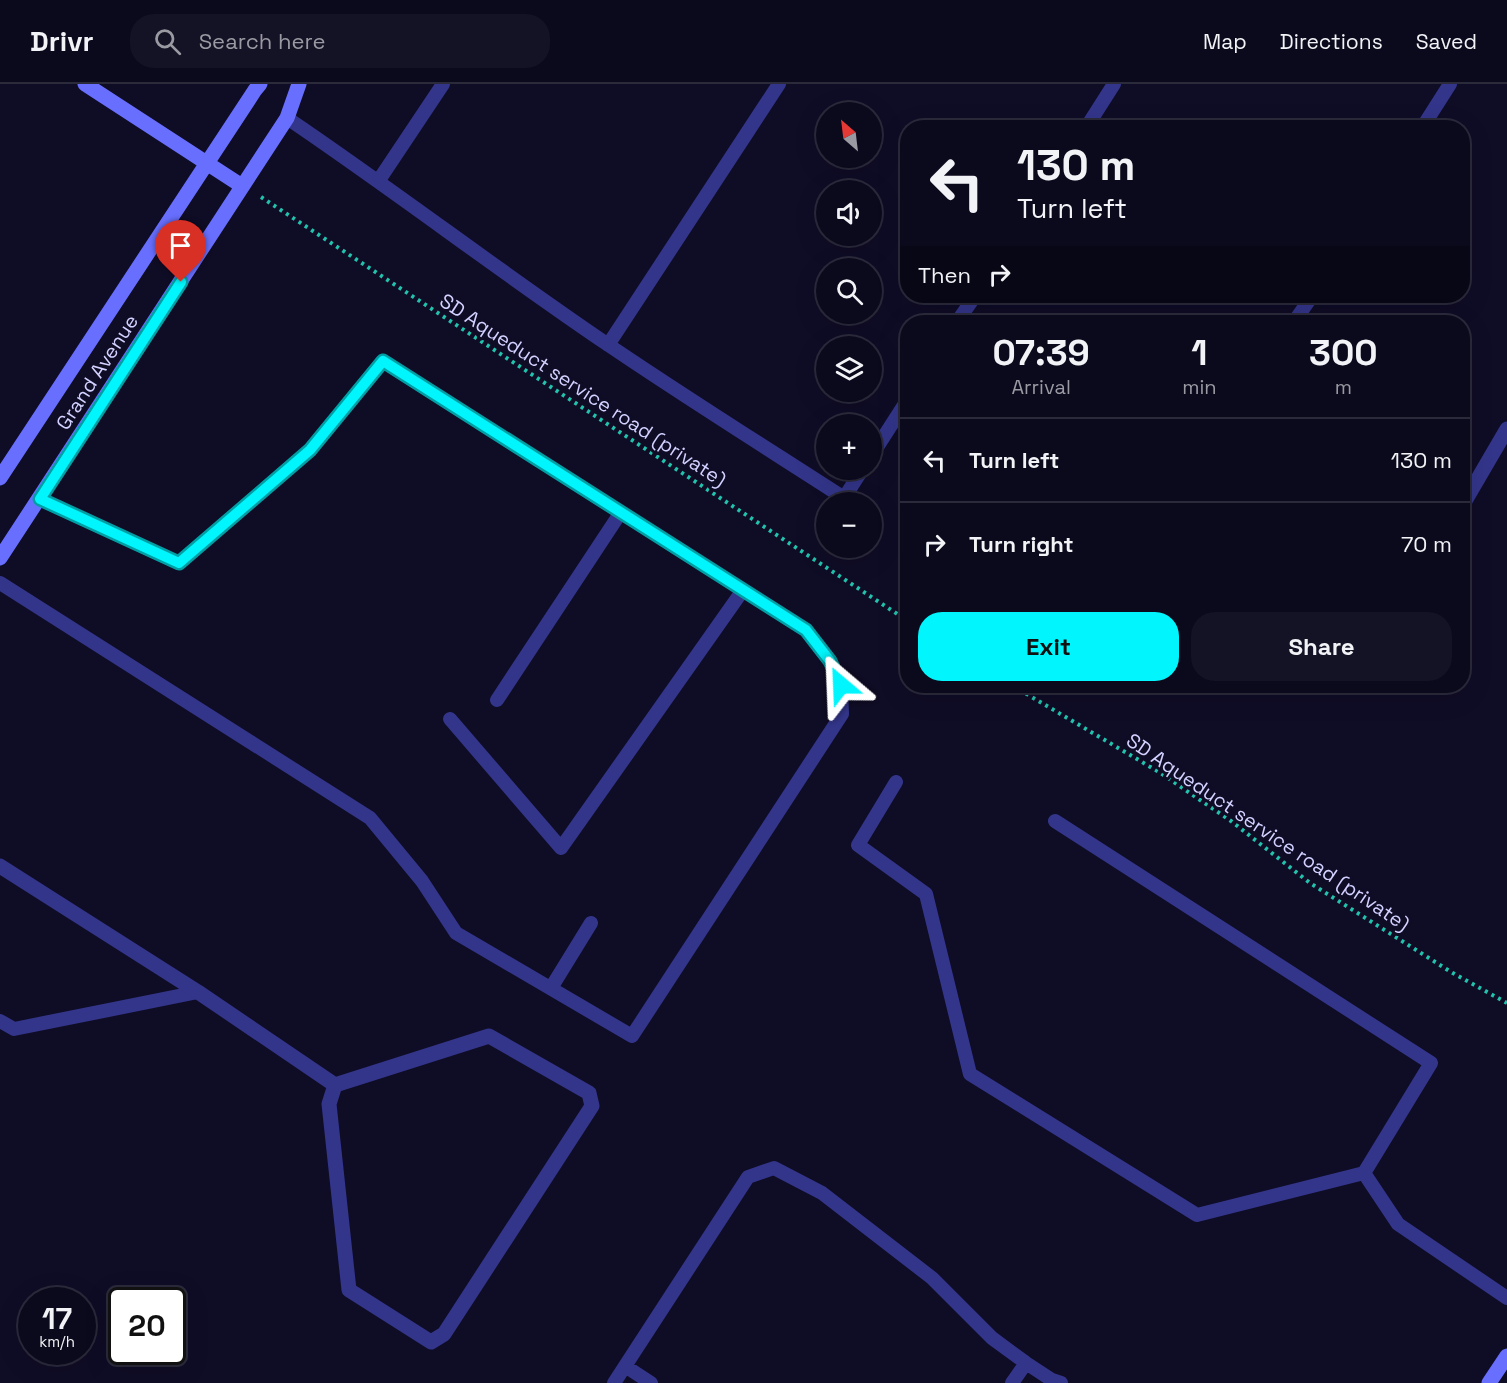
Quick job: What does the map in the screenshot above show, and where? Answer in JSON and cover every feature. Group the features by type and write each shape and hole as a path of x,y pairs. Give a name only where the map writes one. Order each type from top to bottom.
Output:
{"main road":[{"path":"85,84 242,186"},
{"name":"Grand Avenue","path":"0,477 261,84"},
{"name":"Grand Avenue","path":"0,558 287,118 299,84"},
{"path":"1489,1383 1507,1356"}],"street":[{"path":"1470,492 1507,429"},
{"path":"0,866 198,993 335,1085"},
{"path":"489,1036 589,1093 592,1106 444,1334 431,1342 349,1290 329,1104 335,1085 489,1036"}],"lane":[{"path":"379,180 442,84"},
{"path":"608,345 780,84"},
{"path":"1091,120 1114,84"},
{"path":"1427,120 1450,84"},
{"path":"287,118 379,180 450,235 608,345 816,480"},
{"path":"0,583 370,818 422,881 456,933 632,1035 842,714 841,685 830,661 806,630 383,361 310,450 179,563 40,499"},
{"path":"882,439 900,411"},
{"path":"816,480 844,498 856,480"},
{"path":"497,699 621,512"},
{"path":"450,719 561,848 743,590"},
{"path":"896,782 858,845 926,894 970,1074 1197,1215 1364,1173 1431,1063 1055,821"},
{"path":"551,988 591,923"},
{"path":"0,1021 14,1029 198,993"},
{"path":"614,1383 748,1177 774,1168 822,1193 932,1278 992,1338 1052,1380 1061,1383"},
{"path":"1364,1173 1398,1224 1507,1298"},
{"path":"1012,1383 1026,1363"},
{"path":"625,1366 651,1383"}],"path":[{"name":"SD Aqueduct service road (private)","path":"242,186 900,616"},
{"name":"SD Aqueduct service road (private)","path":"1025,693 1159,772 1231,821 1310,883 1451,972 1507,1002"}],"route":[{"path":"181,282 40,499 179,563 310,450 383,361 806,630 830,661 841,685"}]}
